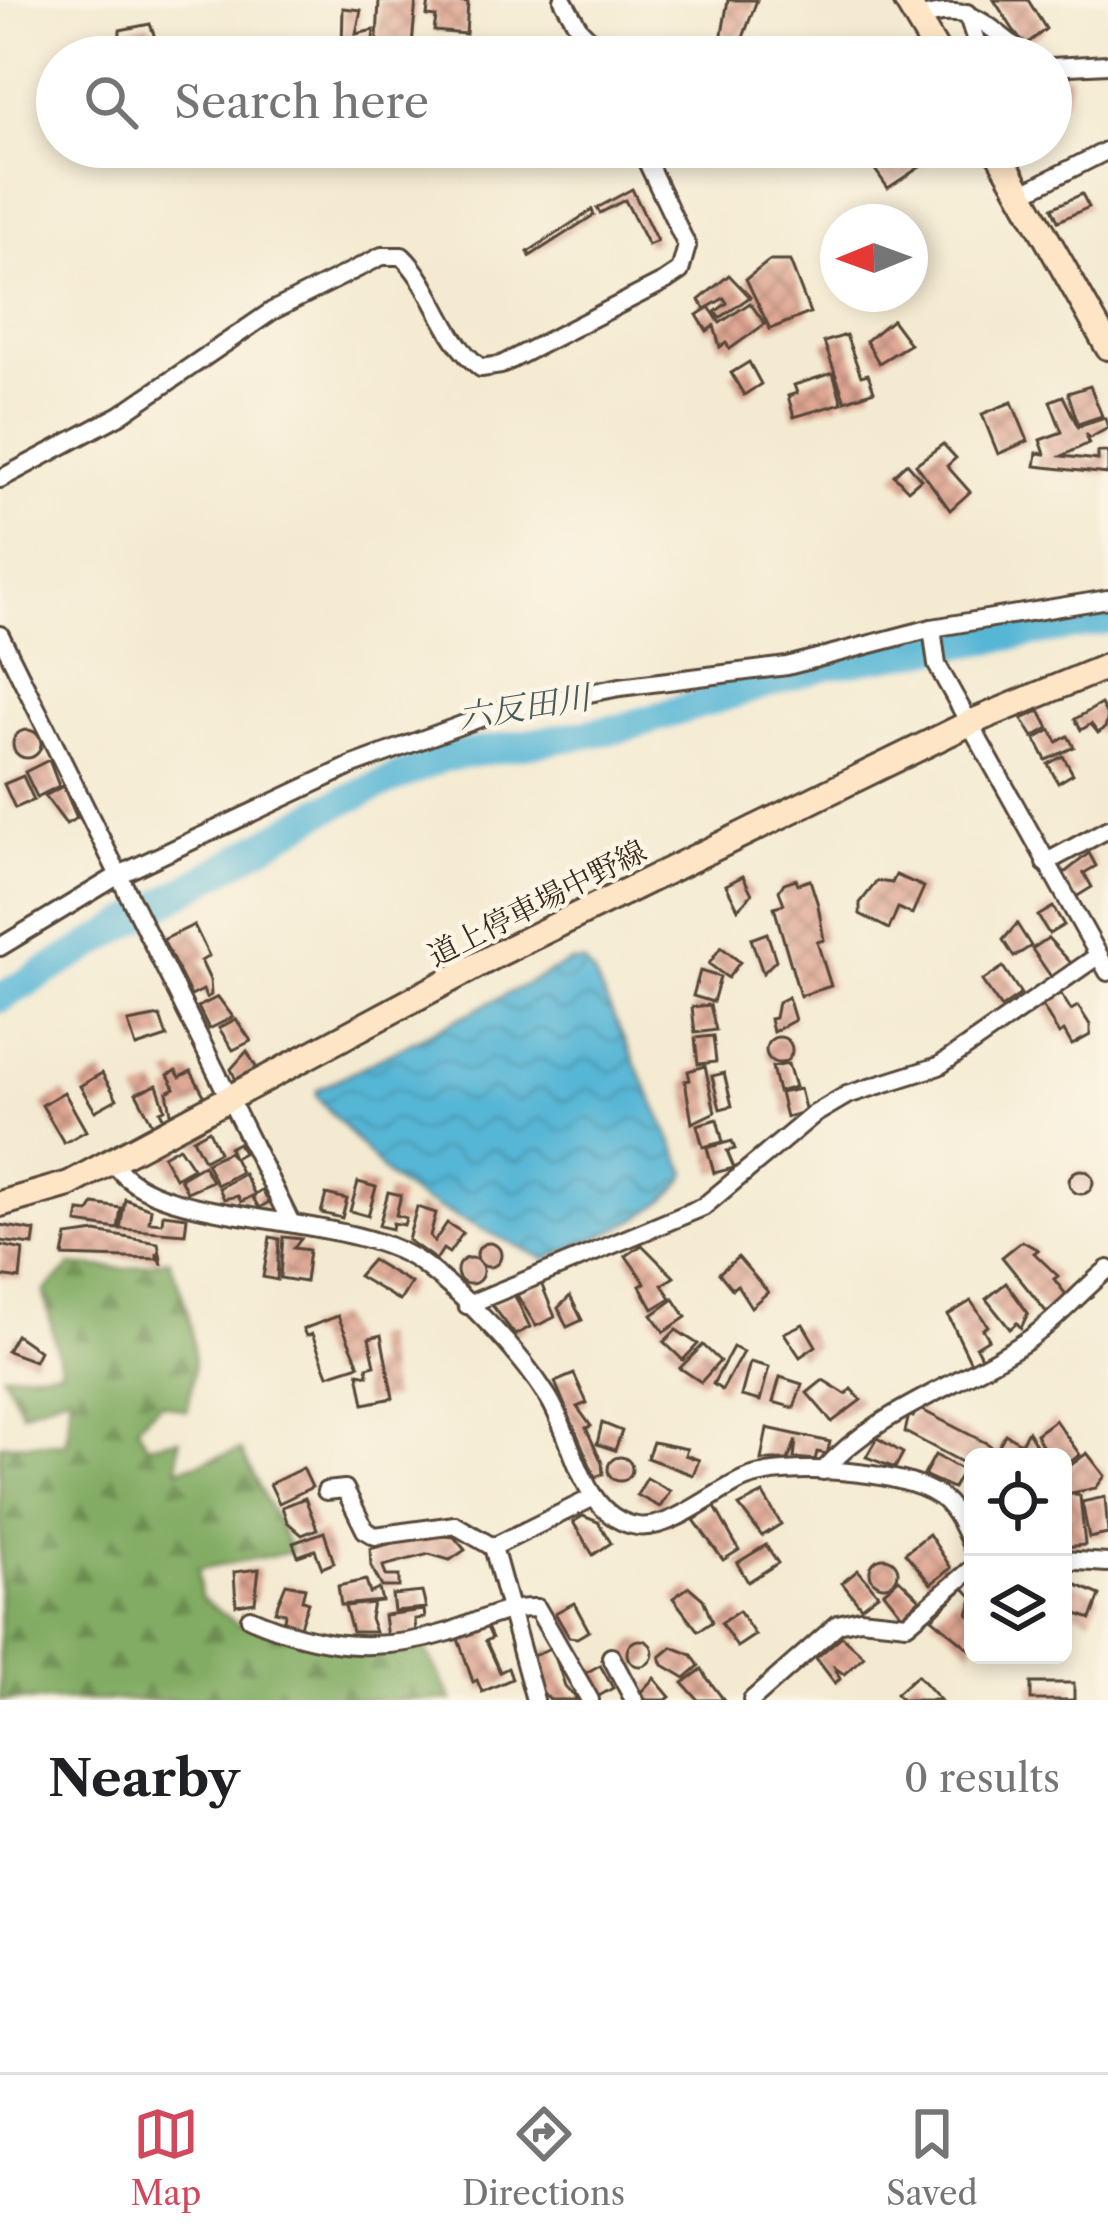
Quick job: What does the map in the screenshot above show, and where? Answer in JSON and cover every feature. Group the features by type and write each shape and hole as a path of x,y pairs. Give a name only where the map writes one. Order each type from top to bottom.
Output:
{"main road":[{"path":"911,9 927,36"},
{"path":"1009,168 1108,346"},
{"name":"道上停車場中野線","path":"0,1204 34,1198 114,1162 500,953 972,722 1108,666"}],"street":[{"path":"563,0 586,36"},
{"path":"911,9 942,8 980,15 1004,36"},
{"path":"967,13 974,36"},
{"path":"1072,66 1108,64"},
{"path":"1023,193 1108,150"},
{"path":"0,479 120,416 272,311 382,256 401,256 411,265 444,326 481,368 501,365 680,271 687,246 650,168"},
{"path":"0,947 121,880 353,765 502,710 620,687 787,667 932,628 1108,599"},
{"path":"932,628 937,665 1108,972"},
{"path":"3,647 291,1223"},
{"path":"1046,863 1108,830"},
{"path":"467,1305 704,1207 813,1115 847,1095 939,1066 1099,955"},
{"path":"114,1162 122,1177 154,1197 371,1236 400,1248 467,1305 549,1399 594,1497 621,1522 645,1527 759,1473 823,1471 918,1484 941,1497 964,1534"},
{"path":"823,1471 846,1447 896,1413 1027,1341 1108,1269"},
{"path":"326,1491 345,1490 364,1530 375,1536 455,1526 493,1547 535,1700"},
{"path":"493,1547 594,1497"},
{"path":"1072,1561 1108,1564"},
{"path":"752,1700 838,1624 860,1618 907,1624 964,1576"},
{"path":"250,1618 282,1632 376,1649 450,1631 507,1607 537,1608 590,1700"},
{"path":"611,1658 634,1700"}],"green space":[{"path":"169,1259 192,1333 194,1369 187,1411 161,1403 137,1426 147,1445 179,1439 178,1469 241,1450 292,1552 198,1569 201,1598 239,1625 250,1618 358,1656 425,1648 452,1700 0,1700 0,1444 66,1443 70,1393 22,1412 3,1374 61,1370 44,1292 71,1265 127,1269"}],"water":[{"path":"570,962 584,962 593,973 687,1173 677,1188 645,1214 545,1259 419,1199 390,1178 317,1097 317,1090"}],"building":[{"path":"416,0 413,36 377,36 379,1"},
{"path":"429,0 468,3 466,34 434,31 436,17 427,16"},
{"path":"728,0 757,0 744,36 722,36"},
{"path":"994,0 1028,0 1046,29 1037,36 1017,36"},
{"path":"343,8 361,10 356,34 374,30 373,36 342,36"},
{"path":"150,24 154,36 120,36 120,30"},
{"path":"874,168 918,168 888,188"},
{"path":"632,189 657,241 648,245 625,200 600,213 597,208"},
{"path":"1082,194 1089,207 1058,221 1052,208"},
{"path":"592,210 594,215 530,256 528,252"},
{"path":"769,261 790,261 810,313 770,329 746,279"},
{"path":"729,275 750,297 720,318 715,312 727,303 724,298 705,309 699,300"},
{"path":"750,303 765,324 730,349 726,343 720,347 714,326 707,331 697,315 709,307 720,323"},
{"path":"892,320 910,344 879,363 866,341"},
{"path":"846,335 861,376 868,374 874,391 845,401 824,342"},
{"path":"749,362 761,384 744,395 731,373"},
{"path":"833,373 842,403 794,417 788,396 797,393 794,385"},
{"path":"1090,386 1102,416 1078,424 1068,393"},
{"path":"1063,396 1078,427 1105,418 1108,428 1090,438 1086,434 1089,443 1062,456 1098,460 1098,452 1108,452 1108,474 1035,466 1037,453 1045,454 1040,440 1062,432 1050,401"},
{"path":"1012,402 1028,441 998,454 982,414"},
{"path":"943,444 956,458 947,466 970,492 950,510 916,464"},
{"path":"907,463 921,479 908,490 894,475"},
{"path":"1101,704 1108,717 1105,728 1098,733 1091,724 1081,730 1075,719"},
{"path":"1040,711 1049,728 1033,737 1022,719"},
{"path":"27,730 37,734 41,744 37,754 27,758 17,754 13,744 17,734"},
{"path":"1051,730 1057,742 1068,736 1074,747 1046,760 1035,739"},
{"path":"1063,756 1073,774 1058,783 1048,764"},
{"path":"49,760 59,786 37,797 25,772"},
{"path":"23,776 34,800 15,808 4,784"},
{"path":"63,786 77,818 66,824 45,796"},
{"path":"1089,853 1096,866 1084,873 1092,887 1076,897 1063,874"},
{"path":"896,875 924,887 912,914 898,908 889,929 860,914 860,903 877,881 892,883"},
{"path":"743,876 752,894 738,909 726,885"},
{"path":"796,879 798,884 810,880 824,940 817,942 831,986 800,996 774,907 784,904 779,891 784,883"},
{"path":"1053,907 1064,925 1049,934 1038,916"},
{"path":"1017,924 1031,946 1014,957 1003,940"},
{"path":"194,925 209,956 201,961 210,980 211,995 206,998 203,990 191,996 163,940"},
{"path":"767,933 776,960 763,973 751,939"},
{"path":"1048,938 1071,963 1052,978 1032,949"},
{"path":"721,947 740,962 728,978 709,964"},
{"path":"1003,967 1021,994 1001,1008 982,981"},
{"path":"700,971 720,977 713,1002 693,996"},
{"path":"1059,991 1071,1010 1078,1006 1090,1025 1090,1035 1072,1045 1064,1031 1059,1034 1040,1002"},
{"path":"218,997 233,1017 209,1029 198,1007"},
{"path":"788,997 795,1020 773,1032 770,1019 775,1018 778,1002"},
{"path":"710,1005 716,1030 695,1033 692,1007"},
{"path":"160,1016 167,1037 136,1047 128,1022"},
{"path":"236,1019 251,1041 233,1050 219,1028"},
{"path":"713,1036 716,1062 698,1064 695,1038"},
{"path":"779,1037 792,1050 779,1063 766,1050"},
{"path":"247,1051 257,1069 236,1080 231,1069"},
{"path":"788,1064 795,1087 778,1092 772,1067"},
{"path":"705,1066 715,1112 692,1123 685,1081 690,1080 688,1071"},
{"path":"176,1071 180,1077 191,1071 206,1099 172,1118 167,1092 175,1088 168,1075"},
{"path":"102,1073 117,1099 95,1111 80,1086"},
{"path":"724,1073 732,1106 720,1109 712,1076"},
{"path":"157,1085 164,1119 153,1125 136,1093"},
{"path":"800,1089 806,1112 786,1117 780,1093"},
{"path":"64,1092 86,1131 64,1143 42,1105"},
{"path":"717,1119 723,1142 703,1147 697,1125"},
{"path":"209,1130 219,1152 204,1160 193,1139"},
{"path":"732,1141 735,1149 727,1151 734,1168 714,1173 707,1148"},
{"path":"238,1143 243,1153 234,1158 241,1172 217,1185 206,1163 228,1152 233,1157 229,1148"},
{"path":"179,1147 193,1168 175,1178 163,1156"},
{"path":"203,1165 212,1181 187,1192 180,1178"},
{"path":"1081,1170 1093,1182 1081,1194 1069,1182"},
{"path":"244,1174 255,1195 262,1190 269,1202 259,1208 252,1196 241,1202 238,1196 224,1199 219,1188"},
{"path":"358,1182 376,1187 368,1216 350,1211"},
{"path":"388,1192 401,1195 396,1215 406,1218 404,1225 393,1223 392,1229 379,1226"},
{"path":"326,1194 347,1199 342,1218 321,1213"},
{"path":"125,1199 151,1209 149,1222 162,1223 163,1214 187,1217 185,1234 120,1229"},
{"path":"94,1204 121,1208 118,1229 77,1223 79,1211 89,1212"},
{"path":"417,1207 436,1213 430,1236 434,1242 447,1223 463,1233 449,1253 443,1249 436,1260 408,1240"},
{"path":"0,1225 35,1231 33,1245 0,1241"},
{"path":"96,1232 158,1243 162,1265 157,1253 157,1259 63,1256 67,1236"},
{"path":"270,1237 279,1239 277,1280 263,1277"},
{"path":"283,1237 301,1239 294,1248 309,1250 305,1282 280,1278"},
{"path":"1022,1241 1038,1250 1034,1253 1058,1276 1054,1279 1068,1297 1048,1314 1002,1257"},
{"path":"489,1243 501,1255 489,1267 477,1255"},
{"path":"0,1245 23,1250 20,1279 0,1276"},
{"path":"642,1245 674,1277 662,1285 671,1298 653,1309 640,1286 645,1283 626,1256"},
{"path":"738,1257 768,1292 751,1307 737,1285 732,1289 719,1273"},
{"path":"470,1258 483,1271 470,1284 457,1271"},
{"path":"372,1260 411,1283 400,1301 358,1276"},
{"path":"541,1283 555,1317 536,1326 517,1295"},
{"path":"1006,1283 1028,1313 1021,1328 1017,1323 1010,1329 986,1299"},
{"path":"514,1294 530,1327 515,1335 492,1305"},
{"path":"570,1296 582,1320 567,1327 558,1308"},
{"path":"674,1299 686,1317 664,1332 652,1315"},
{"path":"971,1301 988,1326 983,1329 989,1339 976,1347 982,1359 972,1365 948,1315"},
{"path":"338,1316 359,1365 328,1375 312,1334 306,1336 303,1329"},
{"path":"803,1324 816,1346 800,1357 784,1333"},
{"path":"676,1330 698,1344 683,1360 664,1342"},
{"path":"16,1335 39,1351 34,1361 7,1351"},
{"path":"381,1335 393,1398 364,1404 358,1373 368,1375 367,1367 375,1365 369,1338"},
{"path":"703,1345 720,1361 701,1382 680,1368"},
{"path":"733,1347 743,1352 722,1390 713,1384"},
{"path":"750,1362 769,1367 760,1401 741,1396"},
{"path":"574,1374 587,1403 577,1407 591,1426 586,1428 602,1463 603,1474 595,1477 555,1382"},
{"path":"780,1377 802,1384 794,1408 773,1402"},
{"path":"823,1380 846,1394 851,1389 861,1400 832,1422 807,1393"},
{"path":"918,1408 993,1448 964,1448 964,1463 905,1432 909,1415 913,1417"},
{"path":"1055,1420 1080,1455 1072,1461 1072,1448 1043,1448 1036,1434"},
{"path":"602,1423 622,1431 615,1450 597,1444"},
{"path":"767,1428 830,1442 827,1454 817,1452 815,1460 794,1458 796,1440 788,1460 761,1460"},
{"path":"1028,1431 1038,1448 998,1448 1005,1434 1021,1443"},
{"path":"877,1438 903,1453 895,1468 866,1457"},
{"path":"653,1442 687,1449 685,1455 699,1460 693,1475 647,1458"},
{"path":"1087,1453 1105,1476 1096,1488 1072,1493 1072,1464"},
{"path":"935,1455 963,1470 953,1488 924,1475"},
{"path":"620,1457 632,1469 620,1481 608,1469"},
{"path":"303,1468 312,1487 279,1503 270,1484"},
{"path":"647,1478 670,1491 660,1507 637,1495"},
{"path":"1072,1493 1080,1496 1085,1545 1072,1546"},
{"path":"763,1494 781,1524 762,1536 739,1506"},
{"path":"1105,1497 1108,1534 1089,1538 1082,1502"},
{"path":"305,1498 317,1529 302,1535 287,1522 282,1507"},
{"path":"715,1507 739,1550 723,1560 694,1520"},
{"path":"583,1516 598,1522 611,1543 593,1555 573,1522"},
{"path":"324,1532 334,1563 322,1568 315,1550 298,1556 293,1543"},
{"path":"425,1534 454,1537 465,1550 450,1560 429,1554 383,1566 386,1576 399,1576 399,1587 382,1587 371,1566 370,1549"},
{"path":"929,1534 951,1568 931,1584 905,1553"},
{"path":"766,1545 778,1563 748,1582 737,1563"},
{"path":"884,1558 894,1562 898,1572 894,1582 884,1586 874,1582 870,1572 874,1562"},
{"path":"259,1569 255,1602 236,1605 234,1572"},
{"path":"858,1570 878,1594 861,1607 842,1583"},
{"path":"899,1579 920,1599 902,1615 884,1592"},
{"path":"366,1580 370,1593 379,1589 382,1601 341,1605 338,1586"},
{"path":"1072,1583 1100,1595 1091,1619 1072,1612"},
{"path":"286,1584 305,1588 302,1600 308,1602 300,1626 284,1622 285,1613 275,1611"},
{"path":"689,1587 703,1599 712,1622 698,1631 673,1598"},
{"path":"964,1588 964,1645 932,1618"},
{"path":"422,1592 426,1608 394,1611 392,1595"},
{"path":"373,1603 370,1618 375,1632 352,1632 345,1606"},
{"path":"574,1603 589,1631 577,1638 569,1637 555,1613"},
{"path":"424,1610 425,1618 415,1619 416,1634 387,1638 384,1615"},
{"path":"739,1611 755,1635 737,1647 721,1623"},
{"path":"486,1625 492,1638 486,1641 500,1672 508,1668 512,1679 482,1692 477,1680 473,1682 457,1636"},
{"path":"842,1636 864,1656 844,1674 835,1668 840,1679 835,1683 816,1658"},
{"path":"640,1640 653,1653 640,1666 627,1653"},
{"path":"552,1647 565,1686 578,1700 551,1700 541,1691 529,1658"},
{"path":"672,1647 692,1655 699,1666 685,1678 663,1665 660,1657"},
{"path":"600,1665 613,1688 597,1697 584,1674"},
{"path":"702,1669 724,1700 698,1700 683,1683"},
{"path":"917,1675 940,1700 902,1700 896,1694"},
{"path":"654,1678 670,1697 666,1700 646,1700 640,1693"},
{"path":"1031,1683 1074,1683 1074,1700 1031,1700"}],"waterway":[{"name":"六反田川","path":"0,998 323,810 441,758 622,728 827,665 1108,620"}]}
